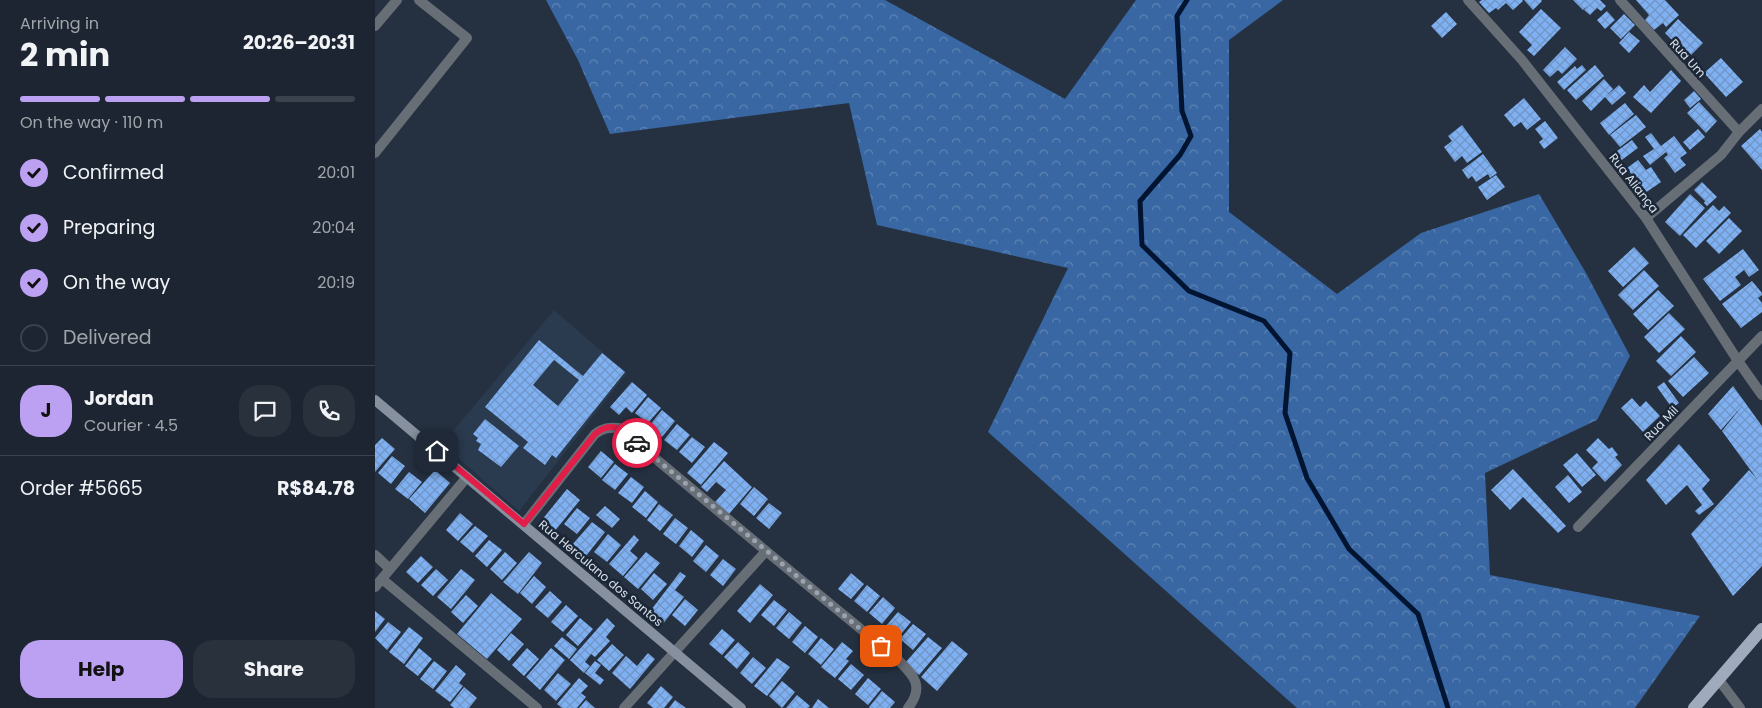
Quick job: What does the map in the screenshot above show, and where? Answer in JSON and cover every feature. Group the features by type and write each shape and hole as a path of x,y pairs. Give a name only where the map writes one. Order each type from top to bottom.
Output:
{"main road":[{"path":"1694,708 1762,629"}],"street":[{"path":"375,26 397,0"},
{"path":"375,153 467,38 419,0"},
{"name":"Rua Um","path":"1620,0 1739,132"},
{"name":"Rua Aliança","path":"1472,1 1522,60 1647,218 1738,361 1762,395"},
{"path":"1647,218 1721,155 1739,132 1762,109"},
{"name":"Rua Mil","path":"1579,527 1762,336"},
{"name":"Rua Herculano dos Santos","path":"375,400 741,708"},
{"path":"524,524 595,434 602,429 610,427 619,428 896,658 913,676 917,685 917,694 908,708"},
{"path":"467,477 378,583 537,708"},
{"path":"624,708 766,551"},
{"path":"375,555 390,569"},
{"path":"1719,680 1740,708"}],"shaded area":[{"path":"554,310 627,373 519,511 442,444"}],"green space":[{"path":"546,0 885,0 1065,99 1136,0 1283,0 1229,40 1229,212 1337,294 1421,233 1539,194 1586,273 1630,356 1597,420 1485,473 1490,575 1700,616 1635,708 1297,708 988,432 1068,268 877,225 849,103 610,134 578,60"}],"building":[{"path":"1482,0 1523,1 1513,10 1506,3 1498,10 1496,8 1489,13 1479,2"},
{"path":"1524,0 1541,0 1542,1 1533,10"},
{"path":"1573,0 1600,0 1606,6 1601,11 1597,8 1590,15 1584,10 1588,5 1583,10"},
{"path":"1636,0 1665,0 1679,15 1666,27 1663,23 1654,30 1645,20 1649,15"},
{"path":"1541,9 1561,28 1534,56 1527,50 1532,45 1519,32"},
{"path":"1607,11 1615,20 1605,29 1597,20"},
{"path":"1446,12 1457,24 1442,38 1431,26"},
{"path":"1624,14 1635,25 1621,39 1610,28"},
{"path":"1678,19 1703,43 1689,57 1665,33"},
{"path":"1629,32 1640,41 1629,53 1619,43"},
{"path":"1565,47 1577,59 1562,74 1558,70 1550,77 1543,70"},
{"path":"1721,58 1743,82 1726,97 1704,73"},
{"path":"1582,65 1586,70 1564,90 1557,82 1575,66 1577,69"},
{"path":"1595,65 1604,76 1576,100 1567,90"},
{"path":"1671,70 1681,81 1651,113 1633,97 1644,85 1650,92"},
{"path":"1604,79 1613,89 1591,111 1582,101"},
{"path":"1619,85 1626,93 1612,105 1605,97"},
{"path":"1694,91 1701,99 1690,108 1684,100"},
{"path":"1524,98 1541,119 1527,130 1521,122 1514,127 1504,115"},
{"path":"1699,102 1717,121 1706,133 1687,113"},
{"path":"1625,103 1634,114 1609,135 1600,123"},
{"path":"1636,115 1646,127 1620,147 1610,135"},
{"path":"1545,121 1558,138 1544,149 1539,142 1543,139 1535,129"},
{"path":"1462,125 1482,152 1467,163 1462,156 1455,162 1444,147 1452,141 1448,136"},
{"path":"1698,129 1705,137 1690,150 1683,142"},
{"path":"1760,129 1762,132 1762,170 1741,146"},
{"path":"1651,133 1661,146 1674,136 1687,153 1680,158 1686,165 1675,173 1664,158 1668,155 1666,152 1650,165 1643,156 1654,149 1645,137"},
{"path":"1632,140 1638,148 1619,162 1613,154"},
{"path":"1483,154 1497,173 1490,178 1488,174 1476,182 1472,176 1468,179 1462,170"},
{"path":"1638,160 1646,170 1651,167 1661,182 1645,193 1627,168"},
{"path":"1496,175 1505,187 1487,200 1478,187"},
{"path":"1702,182 1717,197 1707,206 1704,203 1705,201 1694,190"},
{"path":"1690,194 1705,208 1680,236 1665,222"},
{"path":"1713,205 1719,211 1724,206 1731,213 1696,248 1683,235"},
{"path":"1729,218 1742,231 1719,254 1706,241"},
{"path":"1634,247 1649,263 1623,287 1608,271"},
{"path":"1743,249 1759,270 1749,277 1744,270 1735,277 1741,285 1720,301 1703,279"},
{"path":"1644,270 1659,286 1633,310 1618,295"},
{"path":"1752,281 1762,293 1758,298 1762,303 1762,312 1741,328 1722,304"},
{"path":"1658,290 1674,306 1648,330 1633,314"},
{"path":"1669,313 1685,329 1659,353 1644,337"},
{"path":"1681,336 1696,352 1671,376 1656,361"},
{"path":"539,340 583,376 602,353 625,372 556,458 552,455 545,465 523,448 528,442 485,407","holes":["554,360 579,380 558,406 533,385"]},
{"path":"1694,357 1709,373 1683,397 1668,381"},
{"path":"632,382 647,395 632,413 626,407 619,415 610,407"},
{"path":"1664,382 1679,403 1672,408 1657,387"},
{"path":"1733,386 1762,426 1762,566 1733,596 1691,534 1749,470 1757,479 1722,431 1743,405 1721,430 1708,414"},
{"path":"648,397 661,408 648,423 635,413"},
{"path":"1632,398 1640,407 1646,401 1660,416 1643,432 1621,408"},
{"path":"662,410 675,421 662,437 649,426"},
{"path":"485,419 519,446 501,467 478,450 481,444 476,441 478,438 473,434"},
{"path":"677,424 690,435 677,450 664,440"},
{"path":"692,437 705,447 692,463 679,452"},
{"path":"382,438 395,449 375,472 375,445"},
{"path":"1598,438 1609,449 1612,447 1618,455 1615,457 1622,465 1605,482 1592,468 1598,462 1586,450"},
{"path":"714,442 728,453 701,485 687,473"},
{"path":"1679,444 1710,480 1702,489 1714,504 1699,515 1695,511 1702,505 1687,485 1666,505 1646,480"},
{"path":"601,451 614,462 601,478 588,467"},
{"path":"1577,453 1596,475 1582,487 1563,465"},
{"path":"392,456 405,466 391,484 378,473"},
{"path":"724,461 752,487 729,514 715,502 726,490 716,482 707,492 701,487"},
{"path":"615,464 628,474 615,490 602,480"},
{"path":"1513,469 1566,526 1558,533 1523,497 1510,510 1491,490"},
{"path":"435,470 450,483 425,513 409,499"},
{"path":"409,472 422,482 408,499 395,489"},
{"path":"1568,475 1582,492 1569,503 1555,487"},
{"path":"631,477 644,487 632,503 618,493"},
{"path":"754,487 768,499 754,516 740,504"},
{"path":"567,489 580,500 554,532 541,521"},
{"path":"645,491 658,502 646,518 632,507"},
{"path":"769,503 782,513 769,529 756,518"},
{"path":"659,504 673,515 660,531 647,520"},
{"path":"605,506 620,519 612,528 596,515"},
{"path":"577,508 590,518 577,534 564,524"},
{"path":"460,513 473,524 458,541 446,530"},
{"path":"675,518 688,528 676,544 663,534"},
{"path":"592,522 605,532 586,556 572,545"},
{"path":"475,526 488,536 473,553 460,542"},
{"path":"691,530 704,541 692,557 679,546"},
{"path":"608,534 621,545 607,562 594,552"},
{"path":"634,535 639,540 630,551 638,558 623,576 609,564"},
{"path":"489,540 502,550 487,567 475,556"},
{"path":"706,545 719,556 706,572 693,561"},
{"path":"505,552 517,563 502,580 490,569"},
{"path":"529,552 542,563 518,594 503,582"},
{"path":"646,552 660,563 638,589 624,577"},
{"path":"421,556 433,567 418,583 406,572"},
{"path":"723,559 736,569 723,586 710,575"},
{"path":"436,569 448,580 433,596 421,585"},
{"path":"461,569 475,580 451,609 437,597"},
{"path":"680,572 686,576 675,590 684,597 662,625 648,614"},
{"path":"654,573 667,584 653,600 641,589"},
{"path":"851,573 864,584 851,599 838,589"},
{"path":"534,576 546,587 532,604 520,593"},
{"path":"760,584 773,595 750,623 737,611"},
{"path":"867,585 880,596 867,612 854,601"},
{"path":"550,591 562,602 548,618 535,607"},
{"path":"491,593 522,619 487,659 457,634"},
{"path":"466,595 478,606 463,623 451,612"},
{"path":"883,597 895,608 882,624 869,613"},
{"path":"685,599 698,610 685,626 672,615"},
{"path":"774,600 787,610 774,626 761,615"},
{"path":"566,605 578,616 563,632 551,622"},
{"path":"375,611 385,619 375,632"},
{"path":"789,612 802,623 789,639 776,628"},
{"path":"898,612 911,622 898,638 885,627"},
{"path":"580,618 593,629 578,646 566,635"},
{"path":"607,618 615,626 606,637 610,641 595,657 591,654 585,662 590,666 584,673 570,660"},
{"path":"388,622 401,632 387,650 375,638"},
{"path":"913,624 926,634 913,650 900,639"},
{"path":"805,626 818,637 805,653 792,642"},
{"path":"409,627 423,638 404,664 389,652"},
{"path":"722,629 735,640 722,655 709,644"},
{"path":"511,633 524,644 509,661 497,650"},
{"path":"562,637 577,649 569,659 554,646"},
{"path":"928,637 942,648 919,675 905,663"},
{"path":"821,638 834,649 821,665 808,654"},
{"path":"952,641 968,654 937,691 921,677"},
{"path":"738,642 750,653 737,669 724,657"},
{"path":"842,642 853,651 846,659 849,661 835,678 821,667"},
{"path":"612,644 624,655 609,671 597,660"},
{"path":"419,648 432,659 418,676 405,666"},
{"path":"527,648 539,659 524,676 512,665"},
{"path":"551,648 565,660 540,690 526,677"},
{"path":"648,653 655,659 630,689 612,673 626,656 637,666"},
{"path":"753,657 766,668 752,684 740,673"},
{"path":"777,658 790,667 767,696 754,686"},
{"path":"434,661 447,671 433,689 420,679"},
{"path":"595,661 601,665 595,673 604,680 600,685 585,673"},
{"path":"851,664 864,675 851,690 838,679"},
{"path":"456,665 466,674 459,683 463,686 450,702 435,691"},
{"path":"558,673 571,684 556,701 544,690"},
{"path":"579,678 588,686 581,693 586,697 577,708 562,708 557,704"},
{"path":"868,678 881,689 868,705 855,694"},
{"path":"782,681 795,692 782,708 769,696"},
{"path":"661,686 673,697 664,708 653,708 647,703"},
{"path":"464,687 477,698 469,708 454,708 450,705"},
{"path":"882,691 895,702 890,708 870,708 869,707"},
{"path":"797,695 810,706 808,708 786,708"},
{"path":"818,699 829,708 812,708"},
{"path":"586,700 595,708 579,708"},
{"path":"675,700 686,708 669,708"}],"waterway":[{"path":"1187,0 1177,16 1182,111 1191,136 1180,155 1140,201 1142,245 1189,291 1264,321 1290,353 1285,413 1307,478 1349,549 1418,614 1448,708"}],"way so far":[{"path":"637,443 881,646"}],"route":[{"path":"437,451 524,524 595,434 602,429 610,427 619,428 637,443"}]}
